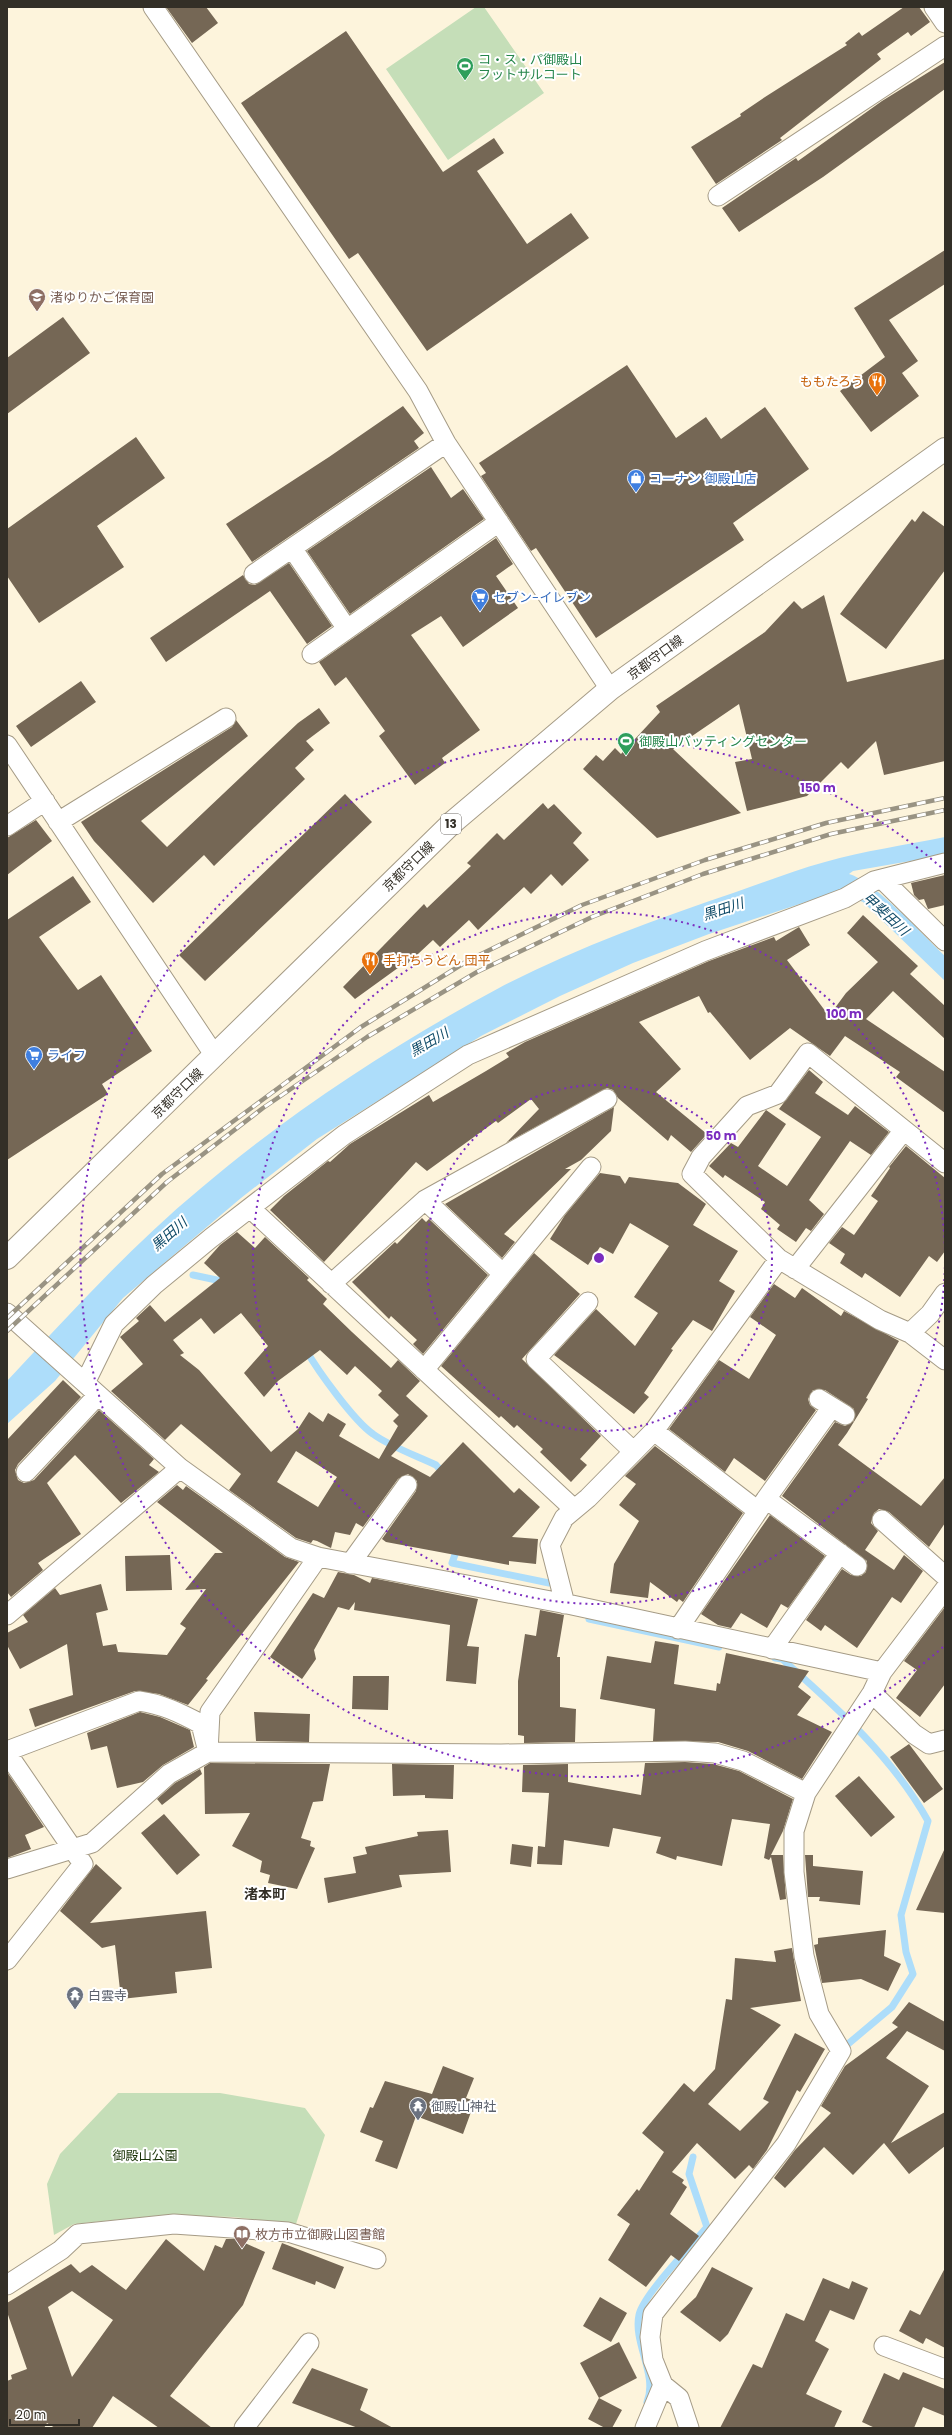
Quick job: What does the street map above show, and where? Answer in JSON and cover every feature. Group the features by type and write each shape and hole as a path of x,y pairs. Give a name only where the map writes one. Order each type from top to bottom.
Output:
{"main road":[{"name":"京都守口線","path":"7,1258 453,822 610,689 945,449"}],"street":[{"path":"153,7 418,391 446,444 610,689"},
{"path":"934,7 945,23"},
{"path":"718,196 945,46"},
{"path":"254,574 446,444"},
{"path":"312,654 499,522"},
{"path":"292,548 347,629"},
{"path":"58,822 226,718"},
{"path":"7,745 215,1056"},
{"path":"7,826 45,801"},
{"path":"26,1472 91,1389 114,1324 154,1285 250,1208 344,1136 468,1055 705,951 845,898 878,880 945,863"},
{"path":"878,880 945,942"},
{"path":"945,1163 808,1053 778,1094 747,1106 701,1157 692,1174 779,1259 880,1320 910,1333 945,1360"},
{"path":"331,1284 425,1200 607,1099"},
{"path":"795,1269 904,1130"},
{"path":"424,1370 590,1167"},
{"path":"425,1200 503,1274"},
{"path":"250,1208 574,1509"},
{"path":"565,1604 550,1545 564,1518 588,1498 654,1431 779,1259"},
{"path":"910,1333 930,1314 945,1293"},
{"path":"588,1302 536,1359 633,1452"},
{"path":"7,1313 180,1468 291,1548 318,1557 350,1564 565,1604 882,1672"},
{"path":"678,1629 762,1505 832,1407"},
{"path":"654,1431 762,1505 840,1553 858,1566"},
{"path":"7,1615 180,1468"},
{"path":"350,1564 407,1485"},
{"path":"882,1520 945,1576"},
{"path":"772,1649 840,1553"},
{"path":"208,1752 210,1712 318,1557"},
{"path":"689,2428 679,2398 663,2385 653,2360 650,2337 653,2314 786,2144 842,2051 819,2014 803,1948 794,1872 794,1831 806,1793 872,1693 882,1672 945,1589"},
{"path":"872,1693 914,1734 929,1744 945,1740"},
{"path":"7,1960 83,1864 7,1752 139,1701 155,1703 176,1711 200,1724 208,1752"},
{"path":"7,1869 73,1848 92,1844 169,1774 208,1752 501,1754 685,1751 715,1753 742,1760 806,1793"},
{"path":"7,2285 61,2250 78,2234 174,2224 288,2232 376,2259"},
{"path":"244,2428 309,2343"},
{"path":"884,2346 945,2369"},
{"path":"645,2428 663,2385"}],"green space":[{"name":"コ・ス・パ御殿山 フットサルコート","path":"476,7 484,7 544,93 448,160 386,69"},
{"name":"御殿山公園","path":"118,2093 220,2093 305,2108 325,2135 296,2224 233,2217 164,2215 74,2224 54,2235 47,2184 60,2154"}],"water":[{"path":"945,837 945,855 853,871 849,874 872,887 885,898 945,956 945,981 863,902 836,892 709,934 633,963 560,996 481,1036 317,1139 241,1198 123,1298 55,1381 7,1424 7,1381 149,1234 235,1160 307,1106 420,1032 499,988 556,960 676,913 814,865 885,848"}],"building":[{"path":"166,7 206,7 218,23 192,43"},
{"path":"904,7 919,7 930,22 911,36 908,32 877,54 881,59 780,138 782,140 716,184 691,147 741,116 740,114 765,97 847,45 845,43 859,32 862,36"},
{"path":"346,31 443,172 494,138 504,153 477,171 527,244 571,213 589,238 427,351 358,253 349,259 241,103"},
{"path":"945,62 945,89 823,177 739,232 722,208 796,158 798,161 882,101"},
{"path":"945,250 945,284 889,320 918,361 902,373 919,396 871,432 840,391 885,357 854,308"},
{"path":"63,317 90,353 7,414 7,358"},
{"path":"627,365 676,438 706,417 721,439 765,407 809,469 733,523 744,540 596,638 536,548 531,551 481,476 486,473 479,463"},
{"path":"403,406 424,433 414,441 419,448 252,562 226,524 329,457"},
{"path":"136,437 165,478 97,526 124,567 39,623 7,576 7,529"},
{"path":"431,467 451,498 463,489 484,519 350,614 307,551"},
{"path":"923,511 945,527 945,570 886,649 840,614 912,519 915,522"},
{"path":"496,538 513,564 496,576 518,608 463,647 441,616 411,635 480,730 442,758 445,763 415,785 379,736 385,731 346,677 335,686 319,662"},
{"path":"289,563 332,626 307,644 270,591 166,662 150,638 243,575 249,584 255,585"},
{"path":"824,595 847,682 945,659 945,761 884,775 876,741 848,769 841,762 807,796 747,811 735,762 752,759 739,704 673,749 741,813 657,838 583,769 596,755 603,761 615,748 621,754 660,712 656,706 765,632 794,601 802,609"},
{"path":"81,681 96,702 31,747 16,726"},
{"path":"319,708 330,723 306,741 314,750 295,768 305,779 214,866 204,855 153,903 94,841 81,822 232,727 236,720 248,736 141,821 167,847 298,723"},
{"path":"345,794 372,822 205,981 179,955"},
{"path":"543,803 548,809 554,804 582,833 573,843 589,860 562,886 551,874 531,894 524,887 478,930 469,920 440,947 433,940 404,967 402,965 355,999 343,987 424,904 427,908 471,866 467,863 497,833 504,840"},
{"path":"36,820 52,841 7,875 7,838"},
{"path":"945,875 945,905 928,909 924,899 919,900 914,895 911,883"},
{"path":"73,876 91,902 39,937 78,990 101,975 152,1051 102,1084 108,1094 7,1160 7,920"},
{"path":"863,915 918,966 910,974 945,1006 945,1039 893,991 866,1019 945,1072 945,1113 896,1077 900,1072 845,1036 830,1056 790,1028 750,1060 710,1012 708,1013 699,996 639,1022 681,1069 656,1092 707,1134 691,1152 671,1135 668,1141 618,1098 613,1090 607,1088 506,1143 539,1109 531,1099 498,1123 496,1121 427,1171 416,1162 324,1262 270,1210 284,1196 328,1161 330,1162 350,1144 429,1095 433,1102 509,1057 506,1053 525,1042 709,961 774,937 776,941 799,927 810,945 787,960 829,1016 846,993 878,962 847,933"},
{"path":"809,1070 823,1082 815,1093 848,1115 855,1106 889,1132 871,1155 850,1141 809,1200 824,1214 811,1231 806,1228 796,1242 777,1229 780,1225 761,1209 765,1202 725,1175 723,1178 709,1166 731,1143 738,1147 766,1110 786,1124 758,1166 787,1186 821,1137 779,1109"},
{"path":"614,1107 611,1131 581,1160 565,1169 571,1169 504,1234 515,1242 502,1258 445,1204"},
{"path":"906,1146 945,1178 945,1251 937,1262 929,1256 900,1297 865,1273 862,1278 840,1263 845,1254 829,1243 842,1227 854,1235 878,1201 871,1196 890,1168 889,1167"},
{"path":"600,1173 620,1176 625,1184 629,1177 678,1183 706,1204 693,1225 738,1251 719,1281 735,1291 712,1331 693,1320 671,1349 673,1350 644,1393 649,1397 634,1414 554,1355 596,1309 635,1346 658,1313 634,1297 669,1246 630,1223 613,1254 600,1247 588,1265 550,1239 565,1215"},
{"path":"422,1218 426,1222 429,1219 488,1275 423,1354 413,1344 417,1340 391,1316 389,1319 352,1282 395,1242 397,1244"},
{"path":"237,1232 255,1248 265,1237 309,1278 307,1280 327,1299 323,1304 352,1332 391,1368 398,1360 420,1381 406,1396 428,1416 391,1456 430,1477 463,1442 514,1493 519,1488 540,1507 512,1537 538,1539 536,1564 509,1561 509,1565 386,1542 382,1539 416,1491 417,1481 408,1474 398,1479 363,1527 356,1523 350,1535 335,1532 331,1548 317,1541 313,1540 311,1543 296,1538 229,1490 241,1474 181,1424 165,1440 111,1391 143,1364 120,1337 139,1321 136,1318 150,1305 165,1322 220,1278 204,1263 220,1245","holes":["241,1313 268,1346 244,1373 264,1397 278,1381 320,1350 347,1375 355,1366 382,1391 378,1395 399,1415 393,1421 398,1426 379,1459 339,1436 346,1424 328,1413 323,1422 309,1412 298,1429 271,1452 199,1370 180,1355 184,1353 173,1340 201,1318 214,1334","296,1451 337,1477 318,1507 277,1482"]},
{"path":"534,1253 580,1294 522,1359 601,1436 580,1459 587,1465 571,1482 540,1452 543,1449 517,1425 514,1428 501,1416 499,1418 441,1366"},
{"path":"774,1284 795,1298 802,1288 841,1316 844,1311 899,1341 866,1398 868,1399 847,1433 838,1445 921,1506 945,1477 945,1523 929,1547 889,1512 879,1509 874,1513 871,1523 878,1531 865,1550 894,1570 904,1555 923,1571 901,1603 892,1597 857,1648 825,1625 821,1631 806,1620 842,1569 851,1575 861,1576 866,1572 867,1561 782,1496 835,1422 845,1426 854,1421 854,1409 825,1390 813,1390 808,1399 810,1405 816,1410 765,1481 734,1458 725,1472 669,1429 719,1360 749,1379 776,1335 750,1317"},
{"path":"63,1380 81,1397 18,1464 15,1470 18,1480 24,1483 34,1480 99,1410 154,1459 149,1465 159,1472 121,1503 75,1455 47,1483 81,1534 38,1563 43,1570 11,1597 7,1592 7,1440"},
{"path":"655,1446 743,1513 683,1602 679,1599 677,1602 650,1582 648,1598 610,1593 614,1564 639,1521 619,1505 636,1484 625,1476"},
{"path":"177,1485 183,1490 186,1486 285,1557 299,1562 206,1679 208,1680 188,1705 159,1694 135,1691 35,1727 29,1709 73,1695 67,1644 20,1669 7,1645 7,1633 28,1622 23,1615 55,1588 60,1595 101,1584 108,1610 96,1613 103,1646 116,1644 118,1652 167,1655 186,1628 180,1624 206,1589 185,1590 215,1553 223,1553 157,1502"},
{"path":"770,1515 825,1556 788,1608 781,1604 767,1628 741,1613 731,1628 718,1625 701,1614"},
{"path":"170,1555 172,1590 126,1591 125,1556"},
{"path":"338,1572 354,1575 370,1583 372,1578 478,1599 467,1646 479,1647 476,1684 446,1681 450,1625 354,1610 355,1602 349,1610 338,1607 314,1650 316,1659 302,1679 270,1657 313,1593 324,1598"},
{"path":"945,1607 945,1684 920,1717 896,1698 917,1670 904,1661"},
{"path":"540,1610 564,1615 557,1657 560,1657 560,1707 576,1709 575,1742 524,1743 524,1736 518,1735 518,1681 525,1634 536,1636"},
{"path":"655,1641 679,1645 674,1684 716,1691 717,1683 720,1684 726,1653 809,1671 798,1687 811,1697 797,1715 832,1732 802,1779 748,1751 718,1742 653,1741 655,1709 600,1699 607,1656 651,1663"},
{"path":"353,1676 389,1676 388,1710 352,1709"},
{"path":"140,1712 160,1717 190,1730 194,1747 163,1765 143,1782 117,1788 107,1746 91,1750 87,1733"},
{"path":"254,1712 310,1714 309,1742 256,1741"},
{"path":"909,1744 943,1789 924,1803 890,1757"},
{"path":"685,1762 713,1764 739,1771 793,1799 783,1831 771,1855 783,1855 786,1899 780,1900 771,1857 769,1860 764,1858 770,1824 732,1819 722,1866 677,1856 676,1860 656,1853 661,1837 613,1828 609,1847 564,1840 562,1865 537,1864 538,1846 545,1847 549,1793 522,1792 523,1765 568,1764 568,1782 641,1795 645,1763"},
{"path":"210,1763 330,1764 323,1801 313,1802 301,1838 311,1841 310,1846 315,1848 297,1889 268,1883 270,1875 260,1872 262,1861 232,1846 250,1813 205,1814 204,1767"},
{"path":"392,1764 454,1765 453,1799 425,1798 425,1795 393,1796"},
{"path":"200,1769 202,1774 162,1805 157,1799 175,1783"},
{"path":"7,1772 44,1827 25,1835 31,1849 7,1858"},
{"path":"859,1776 895,1817 871,1837 835,1796"},
{"path":"164,1814 200,1855 177,1875 141,1833"},
{"path":"448,1830 451,1872 399,1875 402,1887 328,1903 324,1878 356,1873 353,1857 367,1854 365,1847 418,1836 417,1832"},
{"path":"512,1844 533,1847 531,1867 510,1864"},
{"path":"945,1848 945,1913 916,1910"},
{"path":"805,1855 813,1855 813,1866 863,1871 860,1905 819,1901 820,1897 808,1897"},
{"path":"96,1864 122,1888 90,1923 206,1911 212,1968 175,1972 177,1993 121,1999 115,1945 102,1948 60,1911"},
{"path":"886,1930 884,1956 901,1964 888,1991 861,1979 822,1983 814,1945 818,1944 818,1938"},
{"path":"792,1948 801,2001 750,2008 781,2025 708,2104 740,2131 769,2102 763,2099 795,2033 825,2049 800,2092 797,2090 767,2150 753,2169 749,2165 735,2179 697,2143 672,2172 684,2180 682,2183 687,2187 670,2214 699,2236 679,2261 671,2255 646,2287 608,2260 630,2224 617,2215 637,2189 639,2191 664,2152 642,2133 684,2083 694,2092 715,2069 726,1999 732,2000 735,1958 776,1962 774,1951"},
{"path":"909,2002 945,2022 945,2051 907,2031 886,2058 929,2086 891,2143 945,2112 945,2146 909,2174 884,2143 853,2175 824,2147 785,2188 774,2178 795,2150 831,2113 821,2106 845,2066 898,2027 892,2023"},
{"path":"443,2066 474,2078 466,2098 475,2101 463,2134 416,2116 397,2169 375,2161 383,2141 360,2132 370,2107 373,2108 385,2081 432,2094"},
{"path":"166,2239 204,2271 215,2245 222,2248 226,2239 236,2239 265,2252 243,2305 170,2396 212,2428 159,2428 113,2396 92,2428 55,2428 47,2423 44,2428 7,2428 7,2381 12,2379 11,2375 27,2369 7,2312 7,2303 71,2264 80,2273 92,2265 126,2290","holes":["72,2291 113,2320 72,2377 48,2307"]},
{"path":"282,2243 344,2267 335,2289 316,2281 315,2285 272,2269"},
{"path":"712,2267 753,2288 728,2334 720,2342 680,2312 696,2297"},
{"path":"945,2268 945,2348 926,2338 923,2344 899,2331 910,2310 920,2315"},
{"path":"823,2278 849,2289 852,2281 868,2288 854,2320 830,2310 815,2341 829,2349 806,2394 842,2411 834,2428 720,2428 753,2364 762,2368 786,2313 804,2321"},
{"path":"600,2297 627,2313 611,2342 583,2326"},
{"path":"619,2342 637,2378 599,2398 580,2363"},
{"path":"312,2368 368,2389 360,2410 393,2428 358,2428 292,2403"},
{"path":"903,2372 945,2389 945,2416 923,2407 914,2428 875,2428 862,2422 884,2373 899,2380"},
{"path":"599,2398 622,2410 612,2428 605,2428 588,2419"}],"waterway":[{"path":"193,1275 226,1282"},
{"path":"306,1350 337,1395 365,1428 387,1443 436,1465 444,1474"},
{"path":"458,1546 452,1563 549,1583"},
{"path":"589,1619 719,1647"},
{"path":"775,1658 782,1659 862,1734 898,1775 914,1797 928,1821 901,1915 906,1952 913,1974 892,2007 848,2044"},
{"path":"647,2402 650,2392 650,2381 639,2337 638,2326 642,2306 658,2283 707,2227 689,2174 693,2157"}],"railway":[{"path":"7,1318 162,1174 361,1027 469,960 582,905 705,860 826,823 945,798"},
{"path":"7,1331 167,1182 263,1108 367,1037 477,972 592,917 703,874 831,834 945,810"}],"place":[{"name":"コ・ス・パ御殿山 フットサルコート","path":"465,81"},
{"name":"渚ゆりかご保育園","path":"37,312"},
{"name":"ももたろう","path":"877,396"},
{"name":"コーナン 御殿山店","path":"636,493"},
{"name":"セブン-イレブン","path":"480,612"},
{"name":"御殿山バッティングセンター","path":"626,756"},
{"name":"手打ちうどん 団平","path":"370,975"},
{"name":"ライフ","path":"34,1070"},
{"name":"白雲寺","path":"75,2010"},
{"name":"御殿山神社","path":"418,2121"},
{"name":"枚方市立御殿山図書館","path":"242,2249"}],"district":[{"name":"渚本町","path":"265,1894"}],"water label":[{"name":"黒田川","path":"723,909"},
{"name":"甲斐田川","path":"886,914"},
{"name":"黒田川","path":"429,1042"},
{"name":"黒田川","path":"169,1234"}]}
